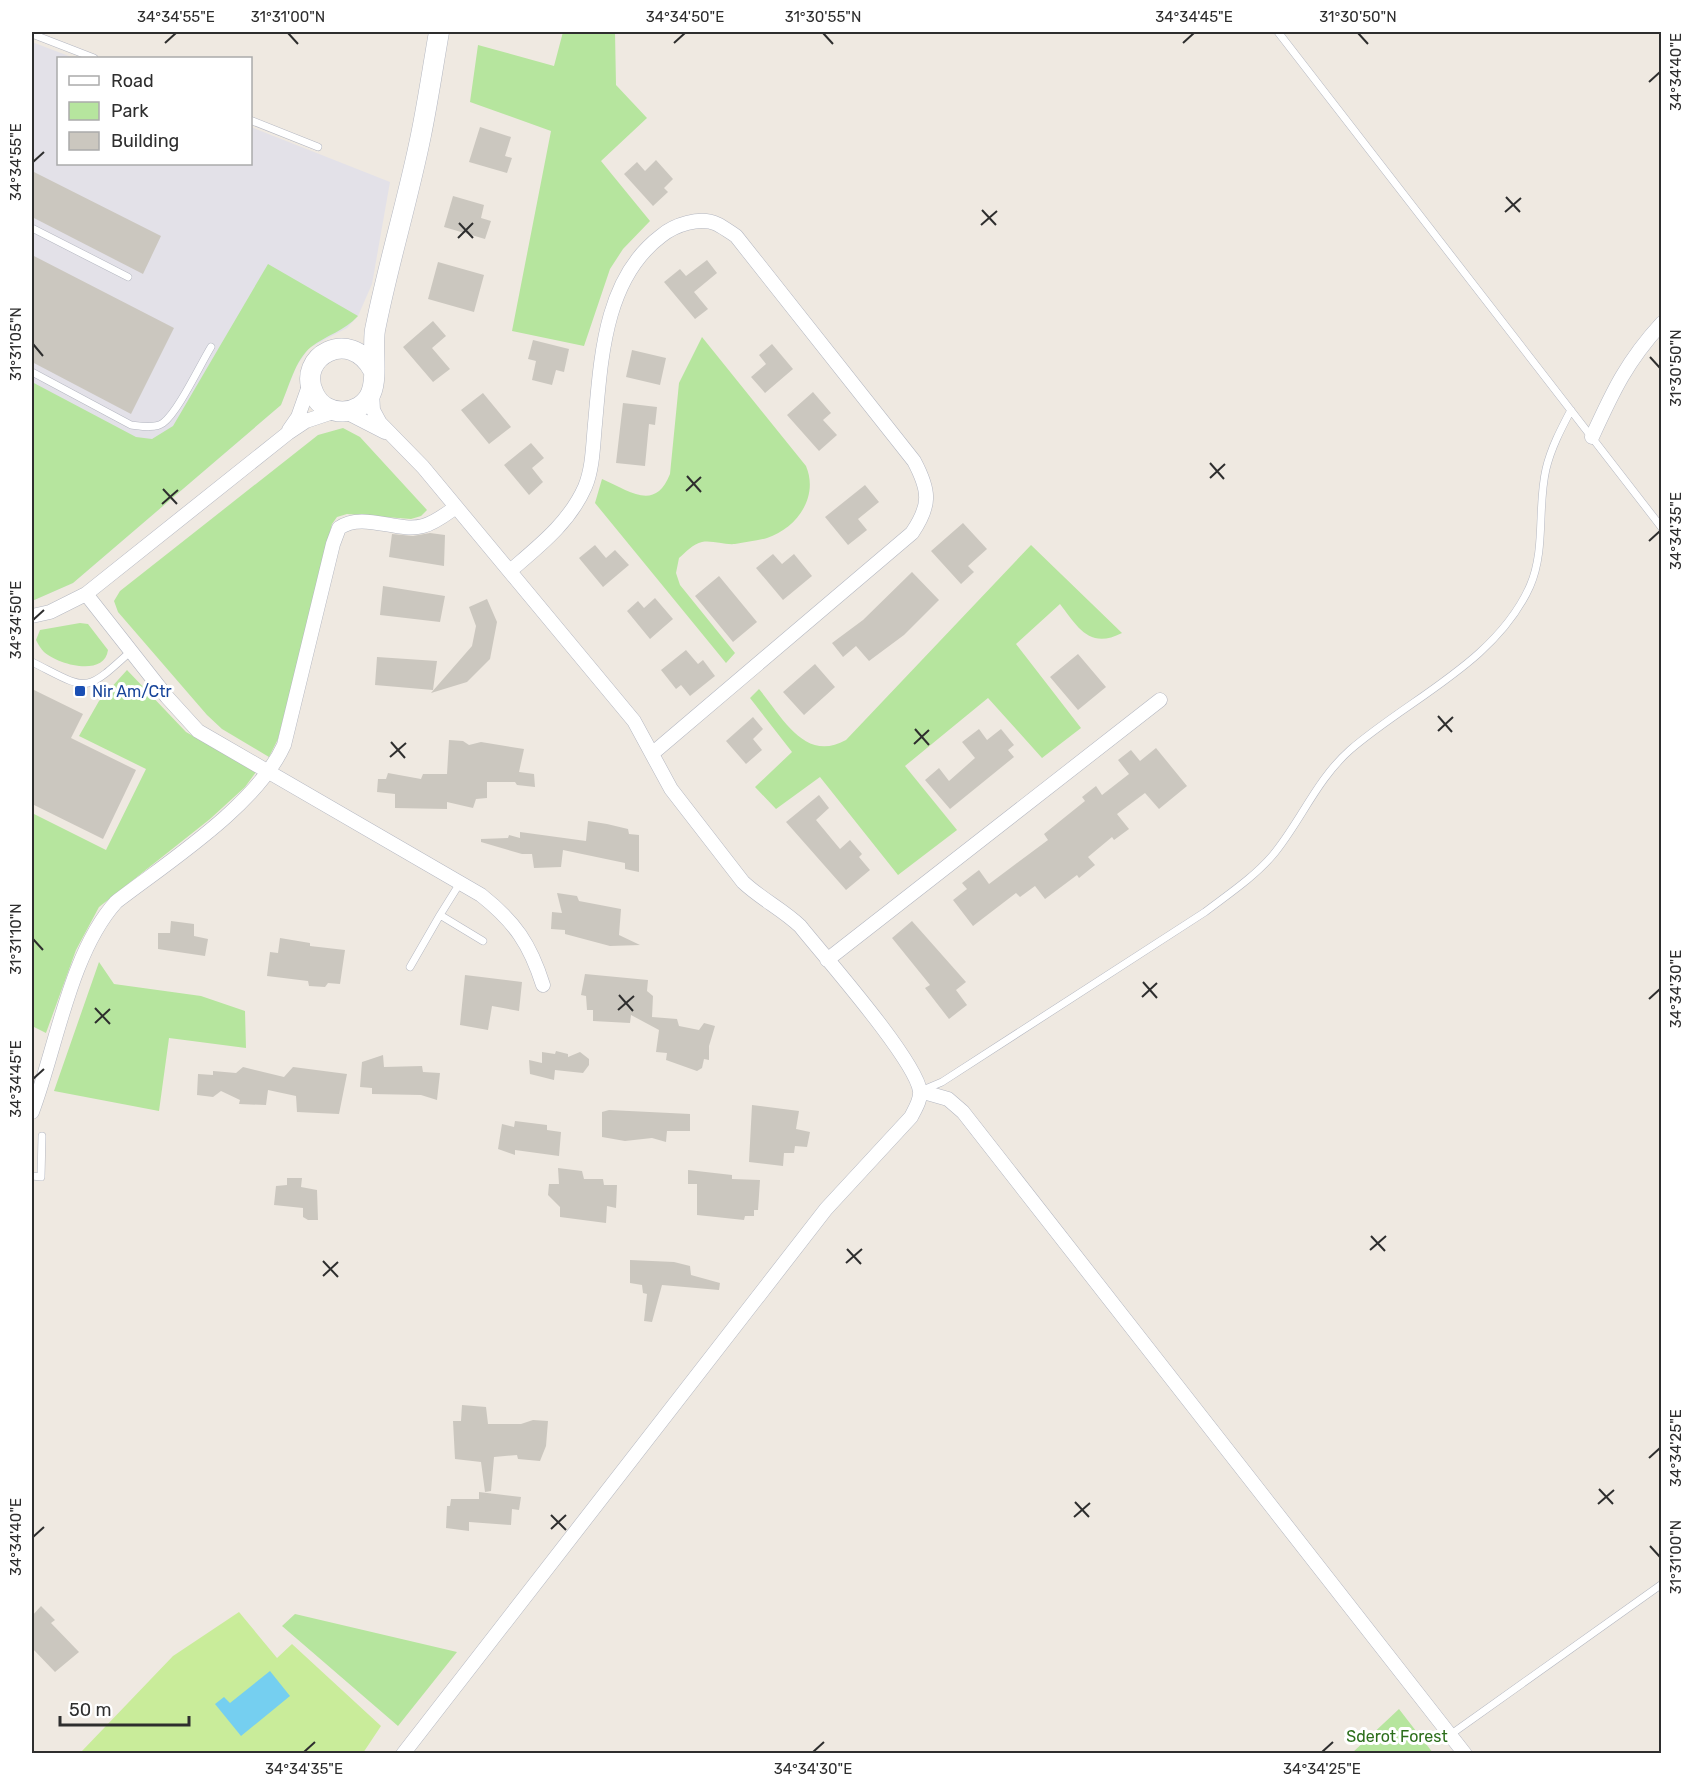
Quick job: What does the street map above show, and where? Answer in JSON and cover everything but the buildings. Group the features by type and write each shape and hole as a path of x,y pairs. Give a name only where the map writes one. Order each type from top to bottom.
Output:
{"main road":[{"path":"373,370 364,357 344,348 334,348 319,357 314,365 310,383 318,401 341,411 362,405 372,391 375,332 421,134 439,32"},
{"path":"344,348 367,328 381,306"}],"street":[{"path":"510,571 549,538 571,512 586,484 606,329 619,294 633,266 651,243 670,228 692,222 715,223 736,237 914,461 924,479 927,502 924,515 912,533 653,753"},
{"path":"1592,437 1614,389 1635,352 1662,323"},
{"path":"285,435 298,417 310,383"},
{"path":"372,391 373,410 389,434 423,467 634,721 653,753 670,789 743,882 757,895 785,912 827,960 909,1064 920,1091 918,1104 911,1117 826,1209 403,1754"},
{"path":"32,616 50,612 86,594 285,435 306,421 341,411 389,434"},
{"path":"32,1112 34,1098 73,984 104,915 116,902 214,826 270,772 284,745 333,544 339,528 354,521 416,528 433,522 456,507"},
{"path":"86,594 198,731 460,883 504,914 521,933 543,986"},
{"path":"827,960 1160,700"},
{"path":"920,1091 948,1099 963,1112 1465,1754"}],"lane":[{"path":"1278,32 1662,528"},
{"path":"32,34 91,57"},
{"path":"252,121 318,147"},
{"path":"32,228 128,277"},
{"path":"32,372 131,425 149,426 162,424 173,412 211,347"},
{"path":"920,1091 942,1082 1205,912 1237,887 1271,857 1318,787 1349,751 1473,658 1511,620 1530,585 1539,550 1546,470 1553,445 1571,410"},
{"path":"32,662 74,683 91,684 100,680 131,651"},
{"path":"410,968 460,883"},
{"path":"440,915 483,941"},
{"path":"32,1176 40,1177 42,1136"},
{"path":"1450,1735 1662,1584"}],"shaded area":[{"path":"32,42 71,57 57,57 57,165 252,165 252,127 390,182 372,284 358,316 347,328 309,348 296,367 281,405 73,583 32,601"}],"green space":[{"path":"563,32 615,32 616,85 647,118 601,161 650,221 623,249 610,269 584,346 512,331 551,131 470,102 478,45 554,66"},
{"path":"268,264 358,316 305,352 281,405 73,583 32,601 32,382 136,437 152,439 173,426"},
{"path":"702,337 806,466 810,489 803,510 788,527 778,533 763,539 735,544 702,542 693,546 679,558 676,573 680,585 735,653 726,663 595,503 602,479 641,495 657,493 664,486 670,474 679,383"},
{"path":"343,428 360,437 427,510 421,516 411,519 347,514 337,517 332,524 278,739 269,757 222,729 207,715 118,612 114,601 120,591 318,435"},
{"path":"1031,545 1122,633 1111,638 1092,637 1078,627 1060,604 1016,644 1081,728 1042,758 988,698 905,766 957,830 898,875 820,777 776,809 755,787 792,752 750,698 759,689 786,724 807,742 818,746 831,746 846,740"},
{"path":"80,623 88,624 108,650 105,659 98,664 79,666 59,661 44,652 36,640 40,630"},
{"path":"127,670 186,732 256,772 245,787 210,819 99,907 76,950 46,1033 32,1026 32,813 106,850 146,769 79,736 99,701"},
{"path":"99,962 114,984 201,996 245,1011 246,1048 169,1038 159,1111 54,1091"},
{"path":"239,1612 277,1658 292,1644 381,1726 363,1753 85,1754 82,1751 173,1656"},
{"path":"295,1614 457,1652 398,1726 282,1626"},
{"name":"Sderot Forest","path":"1399,1709 1433,1753 1352,1753"}],"water":[{"path":"270,1671 290,1696 241,1736 215,1704 224,1697 230,1703"}],"place":[{"name":"Nir Am/Ctr","path":"80,691"}]}
